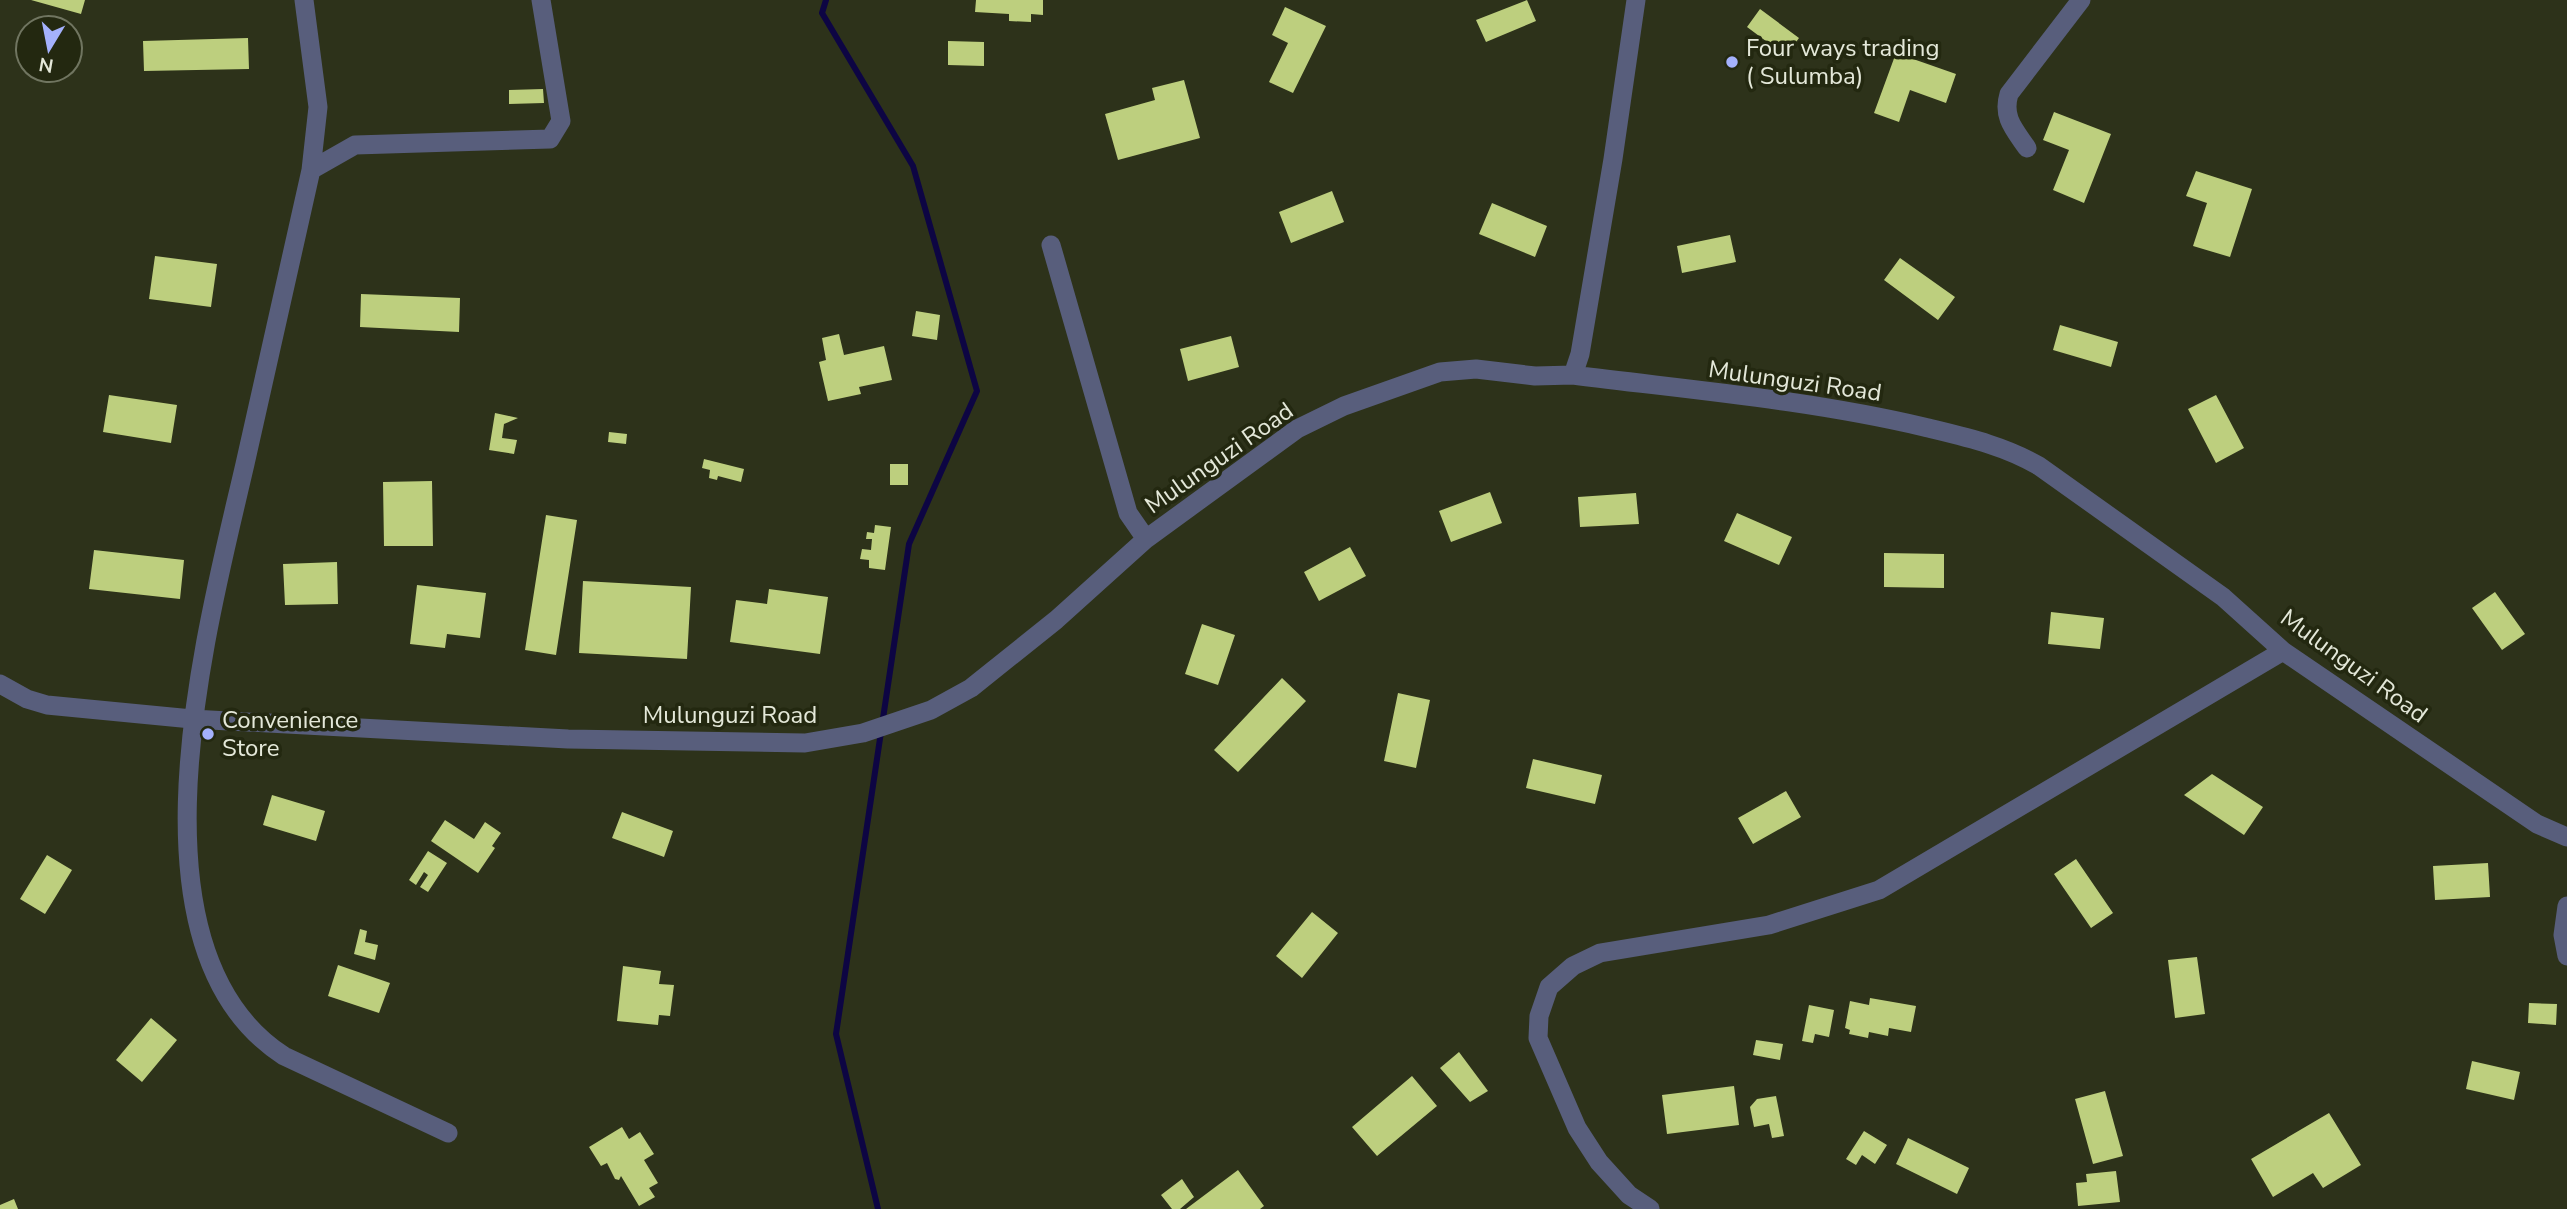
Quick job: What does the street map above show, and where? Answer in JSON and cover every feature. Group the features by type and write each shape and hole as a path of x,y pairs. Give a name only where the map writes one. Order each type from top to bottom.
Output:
{"street":[{"path":"304,0 318,107 311,170 218,584 192,719 186,824 194,912 217,975 234,1007 266,1045 448,1133"},
{"path":"311,170 355,145 550,139 561,121 541,0"},
{"path":"1573,375 1580,354 1613,159 1636,0"},
{"path":"2027,148 2007,119 2004,108 2009,93 2081,0"},
{"path":"1051,245 1128,513 1146,539"},
{"name":"Mulunguzi Road","path":"0,684 27,699 47,705 192,719 568,739 805,743 863,733 931,710 971,688 1056,620 1146,539 1297,429 1344,406 1440,372 1476,369 1535,376 1573,375 1835,409 1900,421 2011,450 2039,466 2223,597 2283,651 2537,824 2567,837"},
{"path":"1650,1209 1629,1195 1598,1162 1577,1128 1538,1038 1539,1016 1549,987 1573,966 1600,953 1769,925 1879,890 2283,651"},
{"path":"2567,906 2563,935 2567,956"}],"building":[{"path":"31,0 85,0 81,14"},
{"path":"976,0 1043,0 1043,15 1031,14 1031,22 1009,21 1009,14 975,12"},
{"path":"1527,0 1536,21 1486,42 1476,20"},
{"path":"1285,7 1326,26 1293,93 1269,82 1288,43 1272,35"},
{"path":"1760,9 1799,38 1786,56 1747,27"},
{"path":"248,38 249,69 144,71 143,41"},
{"path":"948,41 984,42 984,66 948,65"},
{"path":"1896,53 1956,74 1946,103 1910,90 1899,122 1874,113"},
{"path":"1184,80 1200,138 1118,160 1105,114 1155,100 1152,88"},
{"path":"543,89 544,103 509,104 509,90"},
{"path":"2054,112 2111,134 2084,203 2053,190 2069,150 2043,140"},
{"path":"2196,171 2252,189 2230,257 2193,246 2207,203 2186,196"},
{"path":"1332,191 1344,222 1291,243 1279,212"},
{"path":"1492,203 1547,226 1535,257 1479,234"},
{"path":"1730,235 1736,262 1682,273 1677,246"},
{"path":"155,256 217,264 211,307 149,299"},
{"path":"1900,258 1955,297 1938,320 1884,280"},
{"path":"361,294 460,298 459,332 360,327"},
{"path":"916,311 940,315 937,340 912,336"},
{"path":"2060,325 2118,342 2111,367 2053,350"},
{"path":"839,334 844,355 884,346 892,380 859,387 861,394 828,401 819,362 826,360 822,338"},
{"path":"1231,336 1239,367 1188,381 1180,349"},
{"path":"109,395 177,405 171,443 103,432"},
{"path":"2216,395 2244,448 2216,463 2188,409"},
{"path":"495,413 518,418 504,424 502,438 517,440 514,454 489,450"},
{"path":"609,432 627,434 626,444 608,442"},
{"path":"704,459 744,469 741,482 718,476 717,480 709,478 710,470 702,468"},
{"path":"890,464 908,464 908,485 890,485"},
{"path":"432,481 433,546 384,546 383,482"},
{"path":"1490,492 1502,523 1451,542 1439,511"},
{"path":"1636,493 1639,524 1580,527 1578,497"},
{"path":"1737,513 1792,537 1779,565 1724,541"},
{"path":"546,515 577,520 556,655 525,650"},
{"path":"875,525 891,527 885,570 869,568 869,560 860,559 862,549 871,550 872,539 866,539 867,532 874,533"},
{"path":"1350,547 1366,576 1319,601 1304,572"},
{"path":"94,550 184,560 180,599 89,589"},
{"path":"1884,553 1944,554 1944,588 1884,587"},
{"path":"337,562 338,604 285,605 283,564"},
{"path":"583,581 691,587 687,659 579,653"},
{"path":"417,585 486,593 480,638 447,634 445,648 410,644"},
{"path":"769,589 828,597 820,654 730,642 736,600 767,604"},
{"path":"2495,592 2525,634 2502,650 2472,608"},
{"path":"2051,612 2104,618 2100,649 2048,644"},
{"path":"1202,624 1235,635 1218,685 1185,674"},
{"path":"1282,678 1306,701 1238,772 1214,750"},
{"path":"1398,693 1430,700 1416,768 1384,761"},
{"path":"1533,759 1602,775 1595,804 1526,788"},
{"path":"2212,774 2263,807 2244,835 2184,795"},
{"path":"1786,791 1801,817 1753,844 1738,818"},
{"path":"272,795 325,811 316,841 263,825"},
{"path":"622,812 673,831 664,857 612,838"},
{"path":"445,820 474,839 485,822 501,833 492,846 495,848 478,873 431,841"},
{"path":"428,851 447,863 428,892 420,887 428,875 424,872 416,885 409,880"},
{"path":"47,855 72,870 45,914 20,899"},
{"path":"2076,859 2113,913 2091,928 2054,874"},
{"path":"2488,863 2490,897 2435,900 2433,866"},
{"path":"1312,912 1338,933 1302,978 1276,956"},
{"path":"360,929 367,931 365,942 378,945 375,960 354,954"},
{"path":"2197,957 2205,1014 2175,1018 2168,960"},
{"path":"338,965 390,983 379,1013 328,996"},
{"path":"623,966 661,971 659,984 674,985 670,1016 659,1015 658,1025 617,1021"},
{"path":"1870,998 1916,1006 1911,1032 1889,1028 1888,1036 1869,1032 1868,1038 1849,1034 1850,1030 1845,1028 1850,1001 1869,1005"},
{"path":"2529,1003 2557,1004 2556,1025 2528,1023"},
{"path":"1809,1005 1834,1010 1829,1037 1815,1034 1813,1043 1802,1041"},
{"path":"151,1018 177,1040 142,1082 116,1060"},
{"path":"1756,1040 1783,1044 1780,1060 1753,1055"},
{"path":"1459,1052 1488,1091 1470,1102 1440,1068"},
{"path":"2472,1061 2520,1072 2514,1100 2466,1089"},
{"path":"1412,1076 1437,1106 1377,1156 1352,1127"},
{"path":"1734,1086 1739,1125 1667,1134 1662,1095"},
{"path":"2105,1091 2123,1156 2093,1164 2075,1099"},
{"path":"1776,1096 1784,1136 1772,1138 1769,1124 1754,1127 1750,1107 1757,1099"},
{"path":"2329,1113 2361,1165 2323,1188 2313,1173 2273,1197 2251,1159"},
{"path":"622,1127 629,1139 640,1132 654,1154 644,1160 658,1183 649,1188 655,1197 639,1206 621,1176 619,1180 615,1179 607,1163 601,1166 589,1147"},
{"path":"1864,1131 1887,1145 1875,1164 1862,1155 1856,1165 1846,1159"},
{"path":"1908,1138 1969,1168 1957,1194 1896,1164"},
{"path":"1238,1170 1264,1206 1260,1209 1186,1209"},
{"path":"2116,1171 2120,1202 2078,1206 2076,1183 2087,1182 2086,1174"},
{"path":"1182,1179 1194,1197 1180,1209 1172,1209 1161,1195"},
{"path":"14,1199 18,1209 0,1209 0,1205"}],"waterway":[{"path":"826,0 822,13 913,166 977,391 909,544 836,1034 878,1209"}],"place":[{"name":"Four ways trading ( Sulumba)","path":"1732,62"},
{"name":"Convenience Store","path":"208,734"}]}
